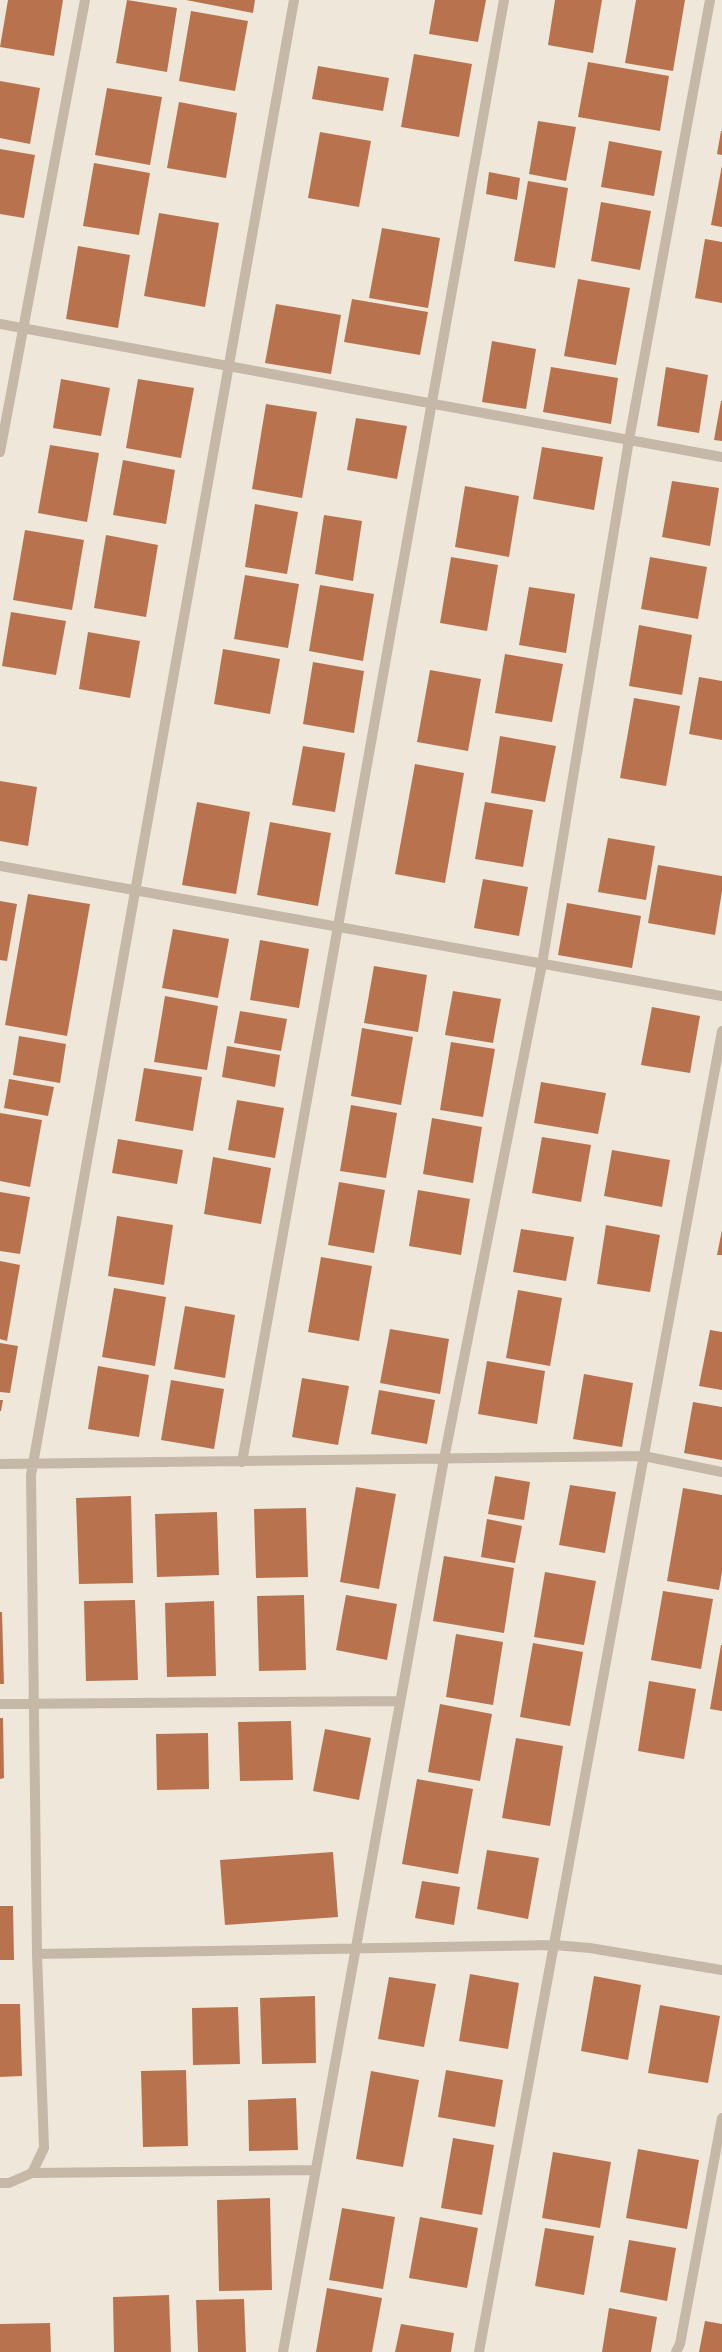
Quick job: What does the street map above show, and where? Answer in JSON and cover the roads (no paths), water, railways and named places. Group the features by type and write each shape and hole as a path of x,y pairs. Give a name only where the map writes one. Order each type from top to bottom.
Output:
{"street":[{"path":"0,452 25,329 85,0"},
{"path":"32,2173 44,2148 37,1954 31,1475 294,0"},
{"path":"242,1462 504,0"},
{"path":"283,2352 354,1949 444,1459 542,964 629,440 710,0"},
{"path":"0,324 722,457"},
{"path":"0,866 722,996"},
{"path":"479,2352 722,1031"},
{"path":"0,1464 644,1456 722,1472"},
{"path":"0,1704 400,1702"},
{"path":"37,1954 554,1945 590,1948 722,1970"},
{"path":"676,2352 680,2344 722,2118"},
{"path":"0,2183 9,2183 32,2173 315,2170"}]}
